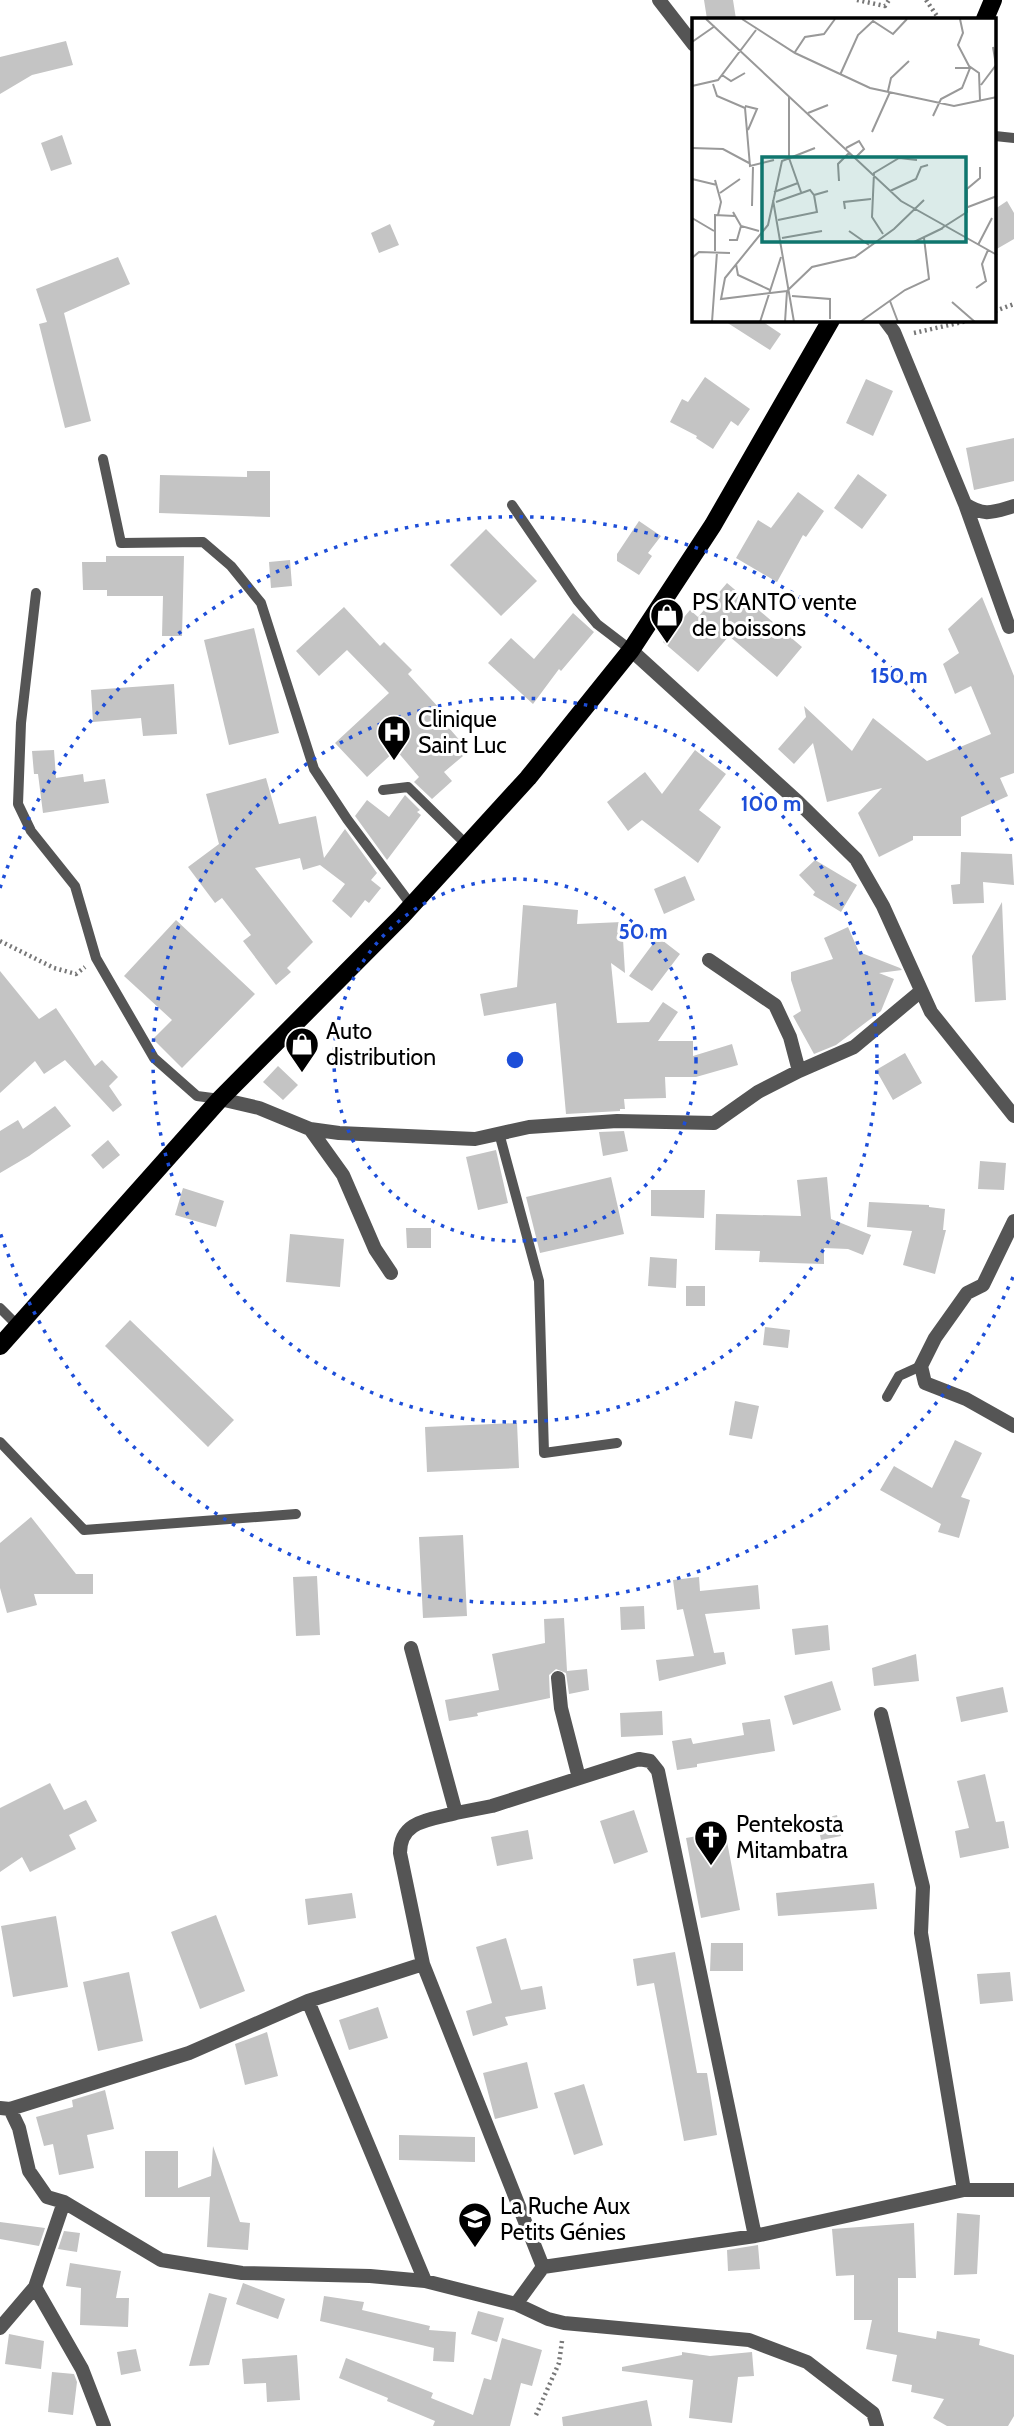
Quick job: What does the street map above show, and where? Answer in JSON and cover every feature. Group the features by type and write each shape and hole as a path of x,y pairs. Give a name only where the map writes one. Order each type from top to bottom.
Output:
{"main road":[{"path":"985,18 993,0"},
{"path":"0,1346 219,1099 412,906 528,778 631,650 713,525 830,322"}],"street":[{"path":"659,0 692,43"},
{"path":"886,322 896,337 965,504 1009,628"},
{"path":"965,504 976,511 989,514 1014,506"},
{"path":"631,650 798,802 856,859 883,906 931,1013 1014,1116"},
{"path":"709,960 775,1005 790,1037 799,1071"},
{"path":"219,1099 259,1108 310,1129 338,1133 475,1139 529,1127 617,1121 714,1123 758,1092 854,1047 921,991"},
{"path":"310,1129 343,1175 375,1249 391,1273"},
{"path":"1014,1221 984,1285 967,1293 935,1338 921,1366 925,1383 966,1399 1014,1426"},
{"path":"411,1648 456,1813"},
{"path":"558,1678 561,1708 579,1779"},
{"path":"881,1714 923,1887 921,1933 964,2190"},
{"path":"543,2267 424,1964 400,1853 400,1839 410,1826 492,1806 639,1759 650,1761 658,1771 755,2236"},
{"path":"424,1964 308,2001 189,2053 5,2108 19,2128 29,2171 47,2197 64,2202 161,2260 242,2273 370,2276 425,2281 516,2304 548,2319 564,2322 749,2340 807,2362 873,2413 877,2426"},
{"path":"308,2001 425,2281"},
{"path":"516,2304 543,2267 755,2236 964,2190 1014,2190"},
{"path":"0,2328 35,2287 64,2202"},
{"path":"35,2287 82,2370 104,2426"}],"lane":[{"path":"996,136 1014,138"},
{"path":"103,459 121,543 203,542 231,566 261,603 314,769 346,819 412,906"},
{"path":"512,505 577,600 597,624 631,650"},
{"path":"36,593 21,723 18,804 31,831 75,886 96,958 154,1058 197,1096 219,1099"},
{"path":"383,790 408,787 467,845"},
{"path":"499,1133 539,1281 544,1453 617,1443"},
{"path":"0,1308 18,1326"},
{"path":"887,1397 899,1376 921,1366"},
{"path":"0,1442 84,1530 296,1514"}],"path":[{"path":"857,0 885,6 889,0"},
{"path":"926,0 938,18"},
{"path":"996,311 1014,304"},
{"path":"896,337 962,322"},
{"path":"0,941 54,968 76,974 96,958"},
{"path":"536,2415 559,2363 564,2322"}],"building":[{"path":"704,0 733,0 736,18 707,18"},
{"path":"66,41 73,65 32,75 0,94 0,57"},
{"path":"62,135 72,164 51,171 41,143"},
{"path":"1007,201 1014,213 1014,239 996,249 996,208"},
{"path":"390,224 399,245 379,253 371,233"},
{"path":"118,257 130,284 64,313 91,421 65,428 39,324 47,322 36,289"},
{"path":"726,322 763,322 781,334 770,350"},
{"path":"705,377 750,409 738,426 731,421 713,449 696,438 697,436 670,422 682,399 688,402"},
{"path":"866,379 893,391 873,436 846,423"},
{"path":"1014,438 1014,481 974,490 966,448"},
{"path":"247,471 270,471 270,517 159,513 160,475 247,477"},
{"path":"858,474 887,495 862,529 834,508"},
{"path":"798,492 824,511 806,537 803,535 777,582 736,558 758,520 771,528"},
{"path":"639,521 661,536 648,553 652,556 639,575 617,561 617,554"},
{"path":"486,529 537,581 501,616 450,565"},
{"path":"106,556 184,556 182,636 162,636 163,596 107,596 107,590 83,590 82,562 106,562"},
{"path":"290,560 292,586 271,588 269,562"},
{"path":"727,583 802,647 777,677 729,636 698,672 663,642 690,610 698,617"},
{"path":"982,597 1014,676 1014,773 1000,778 1008,796 961,817 961,836 913,836 913,840 879,857 858,813 882,788 827,802 813,743 794,764 778,749 806,717 804,706 852,751 873,718 927,761 991,734 971,686 955,694 943,664 959,653 948,629"},
{"path":"344,607 380,646 384,642 412,670 408,674 440,709 436,713 469,751 444,772 452,781 432,799 414,782 419,777 396,750 367,777 335,743 389,693 347,650 319,676 296,651"},
{"path":"573,613 594,632 561,671 559,669 533,704 488,663 511,638 534,659"},
{"path":"254,628 279,733 229,745 204,640"},
{"path":"174,684 177,734 143,736 141,718 93,722 91,690"},
{"path":"54,750 56,778 83,774 84,782 105,779 109,803 43,813 32,751"},
{"path":"695,750 726,774 699,810 721,827 698,863 642,820 628,831 607,802 645,772 662,794"},
{"path":"266,778 279,824 316,816 324,858 345,829 377,873 371,880 381,888 369,903 365,900 351,918 332,901 345,884 320,865 303,870 300,858 255,868 313,942 287,968 291,972 276,985 243,941 251,935 222,898 215,903 188,867 219,844 206,794"},
{"path":"405,795 420,810 417,812 421,815 387,860 355,816 367,800 389,817"},
{"path":"961,852 1012,854 1014,885 983,882 984,903 953,904 951,885 960,884"},
{"path":"815,860 857,885 841,912 813,895 815,892 799,875"},
{"path":"685,876 695,900 664,914 654,889"},
{"path":"1002,902 1006,1000 975,1002 972,956"},
{"path":"523,905 578,910 577,924 622,922 625,973 611,963 617,1023 649,1022 663,1002 678,1012 658,1041 693,1041 693,1056 732,1044 738,1065 696,1077 665,1077 666,1098 624,1099 625,1109 620,1111 566,1114 556,1003 484,1016 480,994 517,987"},
{"path":"176,920 255,994 182,1068 153,1039 172,1020 124,976"},
{"path":"848,927 859,952 902,970 879,973 894,979 881,1011 836,1045 814,1054 793,1016 801,1011 791,972 833,959 824,938"},
{"path":"658,937 680,954 652,991 629,976"},
{"path":"0,971 39,1019 56,1008 95,1066 102,1060 118,1077 109,1086 122,1105 113,1112 65,1060 44,1074 35,1061 0,1093"},
{"path":"905,1053 922,1083 893,1100 876,1070"},
{"path":"278,1066 298,1085 283,1100 263,1082"},
{"path":"55,1106 71,1126 0,1173 0,1131 18,1120 23,1129"},
{"path":"624,1131 628,1151 603,1156 599,1132"},
{"path":"108,1140 120,1155 103,1169 91,1155"},
{"path":"496,1150 508,1203 478,1210 466,1157"},
{"path":"980,1161 1006,1163 1004,1190 978,1189"},
{"path":"611,1177 624,1234 540,1253 526,1197"},
{"path":"827,1177 831,1219 871,1235 863,1255 848,1249 824,1248 824,1264 759,1262 760,1251 715,1250 716,1214 801,1216 797,1180"},
{"path":"183,1188 224,1201 216,1227 175,1215"},
{"path":"651,1190 705,1190 704,1218 651,1216"},
{"path":"869,1202 929,1205 945,1209 943,1230 946,1230 935,1274 903,1265 912,1231 867,1227"},
{"path":"406,1228 431,1228 431,1248 407,1248"},
{"path":"290,1234 344,1239 340,1287 286,1282"},
{"path":"650,1257 677,1259 676,1288 648,1286"},
{"path":"686,1286 705,1286 705,1306 686,1306"},
{"path":"130,1320 234,1420 208,1447 105,1346"},
{"path":"765,1327 790,1330 788,1348 763,1345"},
{"path":"735,1401 759,1406 752,1439 729,1435"},
{"path":"517,1423 519,1468 427,1472 425,1427"},
{"path":"955,1440 982,1453 961,1497 970,1500 959,1538 938,1532 941,1524 880,1490 894,1466 932,1488"},
{"path":"31,1517 76,1574 93,1574 93,1594 34,1594 37,1605 7,1613 0,1588 0,1543"},
{"path":"463,1535 467,1616 423,1618 419,1537"},
{"path":"317,1576 320,1635 296,1636 293,1577"},
{"path":"699,1577 700,1591 758,1585 760,1609 705,1614 714,1653 724,1652 726,1664 659,1681 656,1660 694,1656 683,1609 677,1610 673,1580"},
{"path":"644,1606 645,1629 621,1630 620,1607"},
{"path":"564,1618 567,1671 587,1669 589,1690 569,1694 566,1673 556,1669 549,1675 550,1698 449,1721 445,1700 499,1690 492,1654 545,1643 544,1619"},
{"path":"828,1625 830,1650 795,1655 792,1629"},
{"path":"916,1654 919,1681 874,1686 872,1668"},
{"path":"832,1681 841,1710 793,1725 784,1696"},
{"path":"1003,1687 1008,1712 961,1722 956,1697"},
{"path":"662,1711 663,1735 621,1737 620,1713"},
{"path":"770,1719 775,1751 677,1770 672,1741 691,1738 693,1744 744,1735 742,1723"},
{"path":"985,1774 996,1822 1004,1821 1009,1848 960,1858 955,1831 969,1828 957,1781"},
{"path":"50,1783 64,1810 86,1800 97,1821 69,1835 76,1849 30,1872 22,1857 0,1872 0,1808"},
{"path":"634,1810 648,1852 614,1864 600,1821"},
{"path":"837,1815 841,1836 821,1840 817,1820"},
{"path":"528,1830 533,1859 497,1866 491,1837"},
{"path":"725,1831 740,1910 701,1918 686,1838"},
{"path":"874,1883 877,1909 778,1916 776,1893"},
{"path":"352,1893 356,1918 308,1925 305,1899"},
{"path":"216,1915 245,1991 200,2009 171,1932"},
{"path":"56,1916 68,1987 13,1997 1,1926"},
{"path":"506,1938 521,1990 542,1986 546,2009 505,2017 508,2025 473,2036 466,2011 492,2003 476,1947"},
{"path":"711,1943 743,1943 743,1971 710,1971"},
{"path":"675,1952 697,2073 707,2073 717,2135 684,2141 654,1983 637,1986 633,1959"},
{"path":"129,1972 143,2041 98,2051 83,1982"},
{"path":"1010,1972 1013,2001 980,2004 977,1974"},
{"path":"378,2007 388,2038 349,2050 339,2020"},
{"path":"267,2032 278,2076 245,2085 235,2044"},
{"path":"527,2062 538,2108 495,2119 483,2073"},
{"path":"584,2084 603,2145 574,2155 554,2093"},
{"path":"105,2090 114,2129 87,2135 94,2168 59,2175 53,2144 44,2146 36,2117 73,2107 72,2100"},
{"path":"399,2135 475,2137 475,2162 399,2160"},
{"path":"213,2146 240,2222 250,2223 248,2250 207,2247 210,2197 145,2197 145,2151 178,2151 178,2188 211,2176"},
{"path":"957,2213 980,2215 977,2274 954,2275"},
{"path":"0,2222 45,2228 39,2246 0,2239"},
{"path":"914,2223 916,2278 898,2278 898,2332 936,2339 937,2331 980,2339 979,2345 1014,2355 1014,2416 1008,2426 947,2426 933,2418 944,2399 911,2392 912,2385 892,2381 897,2355 866,2349 872,2320 854,2320 854,2275 836,2276 832,2229"},
{"path":"64,2231 80,2233 77,2252 58,2249"},
{"path":"758,2245 760,2269 728,2271 727,2250"},
{"path":"70,2263 121,2271 116,2298 129,2298 128,2327 80,2325 81,2288 66,2286"},
{"path":"243,2283 285,2299 278,2319 236,2304"},
{"path":"209,2293 227,2298 209,2365 189,2366"},
{"path":"324,2296 364,2302 362,2310 430,2326 429,2330 456,2332 454,2362 433,2361 434,2348 320,2321"},
{"path":"478,2311 504,2318 497,2342 471,2334"},
{"path":"9,2334 44,2341 41,2369 5,2364"},
{"path":"502,2338 542,2350 532,2386 521,2383 510,2426 433,2426 435,2421 339,2378 346,2358 433,2393 431,2398 473,2415 484,2378 491,2380"},
{"path":"136,2349 141,2371 121,2375 117,2352"},
{"path":"682,2352 710,2356 752,2352 754,2376 738,2377 732,2423 689,2418 693,2380 622,2371 622,2367 682,2355"},
{"path":"297,2355 300,2400 267,2402 266,2383 244,2384 242,2359"},
{"path":"52,2372 74,2374 77,2382 73,2415 48,2412"},
{"path":"647,2400 652,2426 563,2426 562,2417"}],"place":[{"name":"PS KANTO vente de boissons","path":"667,645"},
{"name":"Clinique Saint Luc","path":"394,762"},
{"name":"Auto distribution","path":"302,1074"},
{"name":"Pentekosta Mitambatra","path":"711,1867"},
{"name":"La Ruche Aux Petits Génies","path":"475,2249"}]}
